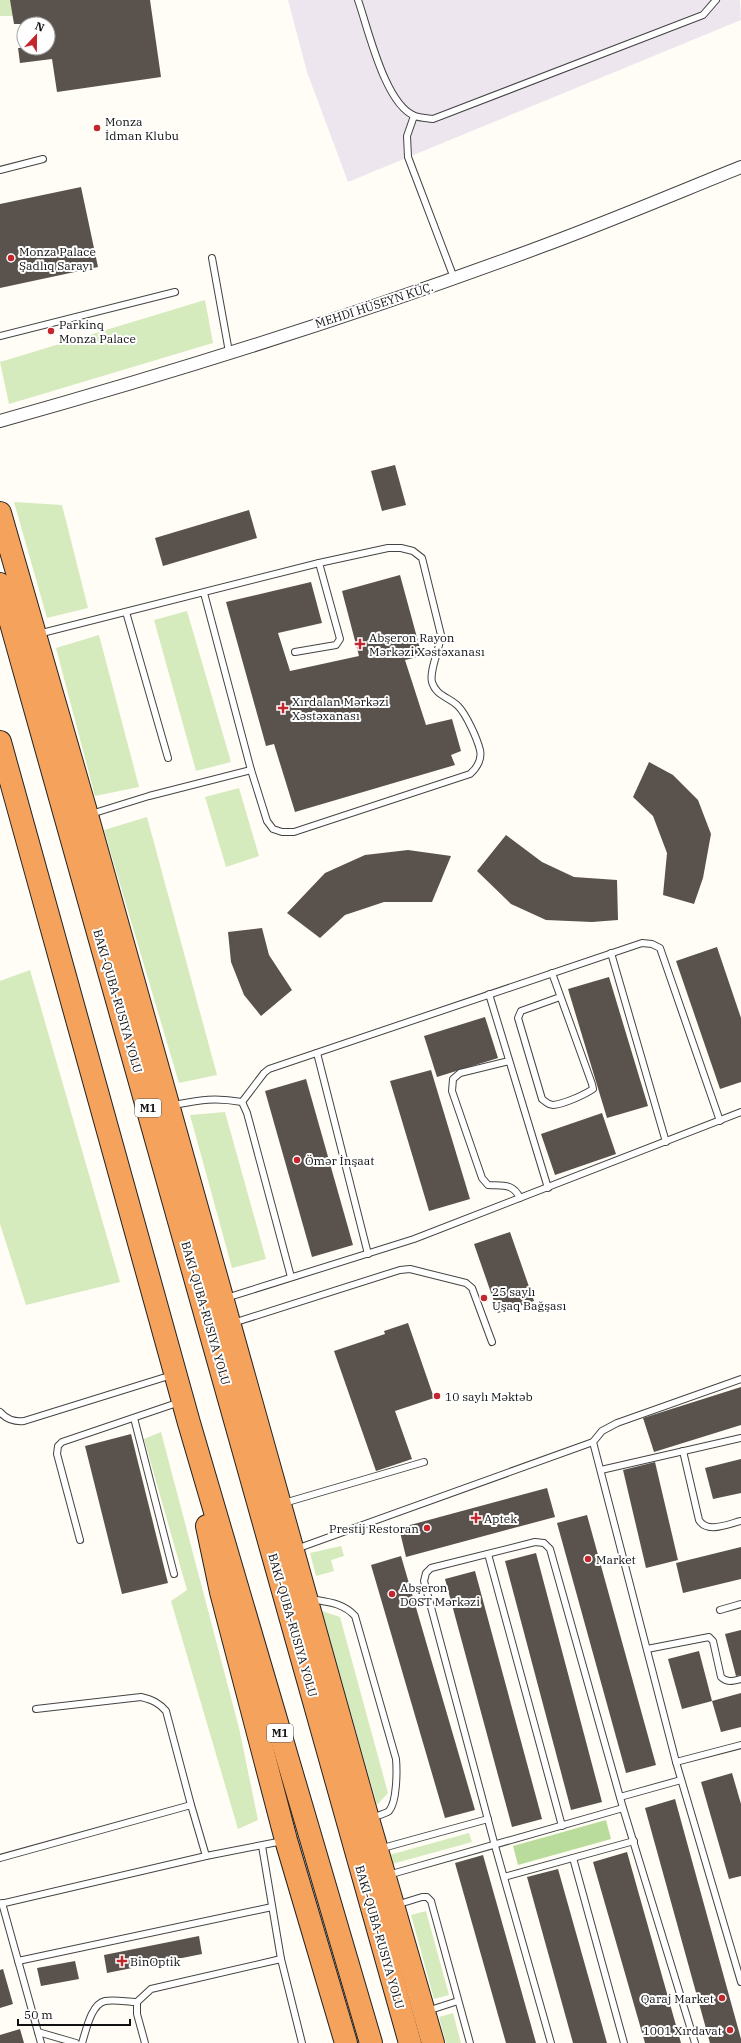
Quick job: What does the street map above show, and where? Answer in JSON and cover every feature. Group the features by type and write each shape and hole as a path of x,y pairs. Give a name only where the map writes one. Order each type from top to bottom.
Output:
{"highway":[{"path":"0,513 87,815 294,1550 306,1598 385,1876 392,1906 433,2043"},
{"name":"M1","path":"0,584 410,2043"},
{"name":"M1","path":"0,742 189,1423 371,2043"},
{"path":"189,1423 213,1561 286,1840 346,2043"}],"street":[{"name":"MEHDI HÜSEYN KÜÇ.","path":"0,420 111,390 454,278 542,247 741,167"}],"lane":[{"path":"358,0 386,84 400,105 414,116 433,119 703,15 716,0"},
{"path":"414,116 407,136 408,157 454,278"},
{"path":"0,170 43,160"},
{"path":"212,258 229,352"},
{"path":"0,336 175,292"},
{"path":"35,635 319,563 388,548 401,548 414,551 422,558 441,634 440,647 431,676 432,683 438,693 458,706 466,716 480,750 477,768 470,774 294,832 282,832 273,829 267,822 251,770 204,593"},
{"path":"295,652 336,645 340,639 319,563"},
{"path":"126,612 168,758"},
{"path":"87,815 149,796 251,770"},
{"path":"242,1102 264,1073 269,1069 611,952 642,943 652,944 660,948 720,1121"},
{"path":"611,952 666,1142"},
{"path":"552,973 593,1089 585,1094 554,1105 547,1104 542,1099 518,1018 521,1011 560,998"},
{"path":"489,994 548,1188"},
{"path":"317,1053 368,1254"},
{"path":"509,1061 460,1073 453,1079 452,1091 482,1178 488,1185 510,1186 516,1190 520,1198"},
{"path":"169,1106 206,1098 221,1098 242,1102"},
{"path":"242,1102 247,1113 291,1278"},
{"path":"223,1299 414,1239 741,1112"},
{"path":"230,1324 400,1270 410,1269 466,1283 472,1288 492,1342"},
{"path":"0,1412 5,1418 16,1422 24,1421 176,1374"},
{"path":"294,1550 593,1442 602,1431 617,1423 741,1379"},
{"path":"80,1540 57,1454 58,1446 62,1442 183,1401"},
{"path":"134,1418 174,1574"},
{"path":"601,1470 741,1438"},
{"path":"593,1442 676,1762 741,1982"},
{"path":"683,1451 699,1520 702,1526 708,1528 741,1521"},
{"path":"280,1504 424,1462"},
{"path":"551,2043 495,1846 424,1581 426,1573 431,1568 535,1542 544,1543 550,1549 623,1808 695,2043"},
{"path":"488,1554 562,1826"},
{"path":"306,1598 335,1603 348,1608 354,1616 393,1752 397,1767 393,1804 388,1812 368,1819"},
{"path":"720,1610 741,1604"},
{"path":"647,1649 709,1637 713,1641 721,1677 725,1681 731,1682 741,1679"},
{"path":"36,1709 141,1697 152,1699 160,1704 166,1712 206,1856"},
{"path":"676,1762 741,1745"},
{"path":"620,1797 682,1780"},
{"path":"0,1858 191,1804"},
{"path":"385,1876 495,1846 623,1808"},
{"path":"377,1849 488,1819"},
{"path":"41,2043 1,1904 206,1856 286,1840"},
{"path":"504,1877 634,1841"},
{"path":"262,1846 281,1959 302,2043"},
{"path":"574,1858 624,2043"},
{"path":"392,1906 422,1897 427,1897 431,1901 470,2043"},
{"path":"18,1961 272,1907"},
{"path":"82,2043 90,2018 96,2007 104,2001 137,2002 151,1989 281,1959"},
{"path":"424,2012 458,2001"},
{"path":"137,2002 137,2014 146,2043"},
{"path":"38,2032 76,2043"}],"shaded area":[{"path":"288,0 740,0 741,20 348,182 307,72"}],"green space":[{"path":"0,0 10,0 13,16 0,16"},
{"path":"205,300 213,343 9,404 0,362"},
{"path":"14,502 62,505 88,608 47,618"},
{"path":"187,611 231,762 196,771 154,620"},
{"path":"99,635 139,787 95,796 56,648"},
{"path":"239,788 259,856 226,867 205,797"},
{"path":"147,817 217,1075 179,1083 104,830"},
{"path":"30,970 120,1282 26,1305 0,1224 0,981"},
{"path":"225,1112 266,1259 232,1268 190,1115"},
{"path":"161,1432 239,1728 258,1820 238,1829 171,1601 187,1590 144,1439"},
{"path":"341,1546 344,1556 331,1560 334,1571 316,1576 310,1553"},
{"path":"322,1611 340,1617 388,1793 377,1805"},
{"path":"606,1820 611,1839 518,1865 513,1846"},
{"path":"469,1833 472,1842 392,1864 389,1855"},
{"path":"426,1911 449,1995 434,1999 411,1915"},
{"path":"453,2013 461,2043 446,2043 439,2017"}],"building":[{"path":"10,0 150,0 161,77 57,92 52,59 20,63 19,56 56,56 56,16 16,16 16,24 14,24"},
{"path":"81,187 98,267 0,288 0,204"},
{"path":"395,465 406,505 382,511 371,471"},
{"path":"249,510 257,538 163,566 155,538"},
{"path":"400,575 422,656 405,660 426,725 452,719 461,751 451,755 455,765 295,812 274,744 266,746 226,602 311,582 322,623 278,633 290,671 359,656 342,591"},
{"path":"649,762 673,775 698,800 711,834 703,878 694,904 663,895 667,853 653,816 633,797"},
{"path":"506,835 542,862 574,877 617,880 618,920 592,922 546,920 511,904 477,871"},
{"path":"408,850 451,856 432,902 384,902 345,915 320,938 287,913 325,873 365,855"},
{"path":"262,928 269,955 292,990 261,1016 244,995 231,962 228,932"},
{"path":"717,947 741,1018 741,1082 720,1089 676,961"},
{"path":"609,977 648,1106 607,1118 568,989"},
{"path":"485,1017 498,1058 437,1077 424,1036"},
{"path":"431,1070 470,1199 429,1211 390,1081"},
{"path":"306,1079 353,1245 312,1257 265,1091"},
{"path":"602,1113 616,1154 555,1175 541,1134"},
{"path":"510,1232 534,1301 498,1313 474,1244"},
{"path":"408,1323 434,1398 395,1411 412,1459 376,1471 334,1351 385,1334 384,1331"},
{"path":"741,1387 741,1425 654,1452 643,1418"},
{"path":"131,1434 168,1583 122,1594 85,1446"},
{"path":"741,1459 741,1493 713,1499 705,1468"},
{"path":"655,1462 678,1560 646,1568 623,1470"},
{"path":"547,1488 555,1517 406,1557 399,1528"},
{"path":"587,1515 656,1765 626,1773 557,1523"},
{"path":"741,1547 741,1579 683,1593 676,1563"},
{"path":"536,1553 602,1802 571,1810 505,1561"},
{"path":"401,1556 475,1810 445,1818 371,1565"},
{"path":"475,1571 542,1819 512,1827 445,1579"},
{"path":"741,1630 741,1675 736,1676 725,1634"},
{"path":"699,1651 712,1701 682,1709 668,1659"},
{"path":"741,1693 741,1727 721,1732 712,1701"},
{"path":"732,1773 741,1804 741,1876 729,1879 701,1782"},
{"path":"675,1799 741,2043 710,2043 645,1808"},
{"path":"627,1852 681,2043 645,2043 593,1862"},
{"path":"483,1855 536,2043 506,2043 455,1863"},
{"path":"558,1869 607,2043 573,2043 527,1877"},
{"path":"199,1936 202,1954 107,1973 104,1955"},
{"path":"75,1961 79,1979 41,1986 37,1968"},
{"path":"3,1969 13,2004 0,2008 0,1970"},
{"path":"20,2029 24,2043 0,2043 0,2035"}],"place":[{"name":"Monza İdman Klubu","path":"97,128"},
{"name":"Monza Palace Şadlıq Sarayı","path":"11,258"},
{"name":"Parkinq Monza Palace","path":"51,331"},
{"name":"Abşeron Rayon Mərkəzi Xəstəxanası","path":"360,644"},
{"name":"Xırdalan Mərkəzi Xəstəxanası","path":"283,708"},
{"name":"Ömər İnşaat","path":"297,1160"},
{"name":"25 saylı Uşaq Bağşası","path":"484,1298"},
{"name":"10 saylı Məktəb","path":"437,1396"},
{"name":"Aptek","path":"476,1518"},
{"name":"Prestij Restoran","path":"427,1528"},
{"name":"Market","path":"588,1559"},
{"name":"Abşeron DOST Mərkəzi","path":"392,1594"},
{"name":"BinOptik","path":"122,1961"},
{"name":"Qaraj Market","path":"722,1998"},
{"name":"1001 Xırdavat","path":"730,2030"}]}
